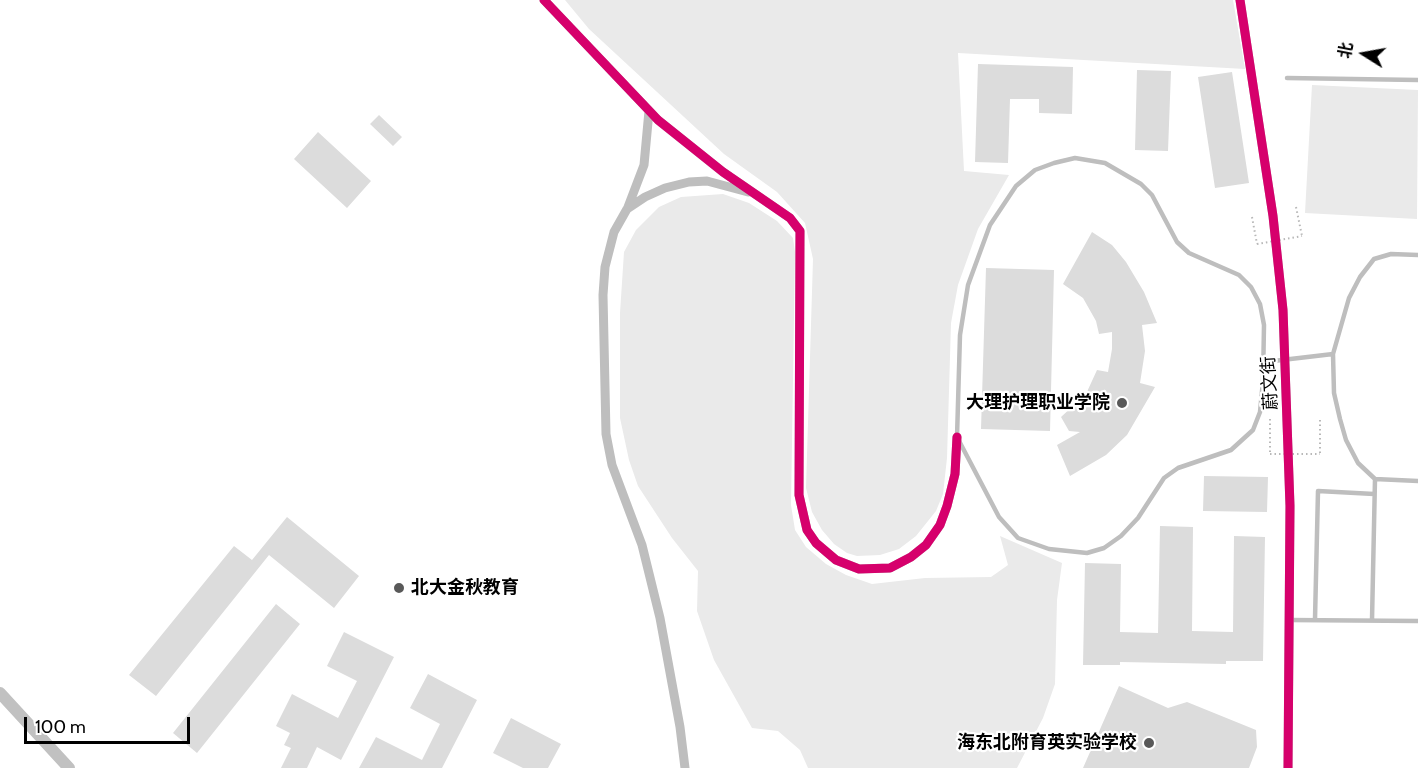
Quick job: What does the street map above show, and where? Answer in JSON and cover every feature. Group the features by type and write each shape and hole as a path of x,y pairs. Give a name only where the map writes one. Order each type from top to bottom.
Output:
{"street":[{"path":"544,0 649,111 723,172 790,218 801,231 798,495 807,530 816,543 836,560 859,569 890,568 911,557 926,545 940,525 955,474 957,437"},
{"name":"蔚文街","path":"1240,0 1273,216 1286,358 1290,506 1288,768"},
{"path":"649,111 644,165 627,210 615,232 605,267 603,296 606,434 612,465 642,545 660,618 685,768"},
{"path":"627,210 665,188 689,182 707,181 757,195"},
{"path":"0,693 69,768"}],"lane":[{"path":"1287,78 1418,80"},
{"path":"1075,158 1090,159 1105,163 1130,176 1152,195 1177,242 1189,253 1239,275 1251,287 1260,304 1264,325 1265,362 1260,412 1253,430 1231,450 1178,468 1164,478 1138,518 1121,536 1104,548 1087,553 1049,549 1018,538 999,517 957,437 960,335 968,285 990,225 1004,201 1016,186 1035,171 1054,163 1075,158"},
{"path":"1418,255 1391,255 1374,259 1360,277 1349,298 1333,354 1335,393 1346,440 1363,471 1375,479 1418,481"},
{"path":"1265,362 1333,354"},
{"path":"1372,620 1375,479"},
{"path":"1315,619 1318,491 1374,494"},
{"path":"1289,620 1418,621"}],"path":[{"path":"1252,217 1257,244 1302,236 1296,207"},
{"path":"1270,419 1270,454 1320,453 1320,420"}],"shaded area":[{"path":"565,0 1233,0 1245,69 958,53 964,171 1009,175 978,229 958,285 951,323 947,458 943,494 936,511 916,536 899,549 880,555 857,556 847,553 834,544 822,530 812,512 806,488 813,259 805,223 777,192 724,154 589,29"},
{"path":"1312,85 1418,90 1417,219 1305,213"},
{"path":"723,194 749,203 777,221 793,238 795,252 791,505 795,530 806,547 826,564 846,575 872,584 925,578 991,577 1008,565 1000,536 1062,563 1057,600 1055,684 1043,718 1017,768 808,768 800,750 778,731 752,728 714,660 697,611 698,571 672,538 638,486 629,460 620,418 620,313 624,252 636,230 659,207 681,197"}],"building":[{"path":"978,64 1073,67 1072,114 1039,113 1039,99 1010,99 1008,163 975,162"},
{"path":"1137,70 1171,71 1168,151 1135,150"},
{"path":"1232,72 1249,183 1215,188 1198,77"},
{"path":"379,115 402,137 393,146 370,124"},
{"path":"318,132 371,181 347,208 294,159"},
{"path":"1092,232 1112,245 1126,262 1144,292 1157,323 1142,325 1145,351 1140,383 1155,387 1127,435 1106,455 1070,476 1057,445 1080,432 1069,431 1061,417 1086,394 1097,370 1108,372 1112,349 1112,332 1099,334 1096,321 1083,298 1063,284"},
{"path":"986,268 1054,270 1050,431 981,429"},
{"path":"1204,476 1268,477 1267,512 1203,511"},
{"path":"287,517 359,576 334,608 269,555 156,696 129,675 234,546 252,560"},
{"path":"1160,526 1193,527 1192,631 1233,632 1234,536 1265,537 1263,661 1226,661 1226,664 1120,662 1120,665 1083,665 1085,563 1121,564 1120,632 1158,633"},
{"path":"276,604 300,624 197,753 173,733"},
{"path":"344,632 394,657 341,760 317,747 307,768 281,768 291,748 284,745 290,733 276,726 292,694 338,718 357,681 327,666"},
{"path":"428,674 477,700 442,768 359,768 376,737 422,760 440,724 410,708"},
{"name":"海东北附育英实验学校","path":"1119,686 1168,708 1187,702 1256,730 1257,747 1249,768 1083,768"},
{"path":"511,718 561,744 548,768 523,768 493,753"}],"cycle path":[{"path":"544,0 658,120 723,172 790,218 800,231 799,495 807,530 816,543 836,560 859,569 890,568 911,557 926,545 940,525 955,474 957,437"},
{"path":"1240,0 1273,216 1283,310 1290,506 1288,768"}],"place":[{"name":"大理护理职业学院","path":"1122,403"},
{"name":"北大金秋教育","path":"399,588"},
{"name":"海东北附育英实验学校","path":"1149,743"}]}
